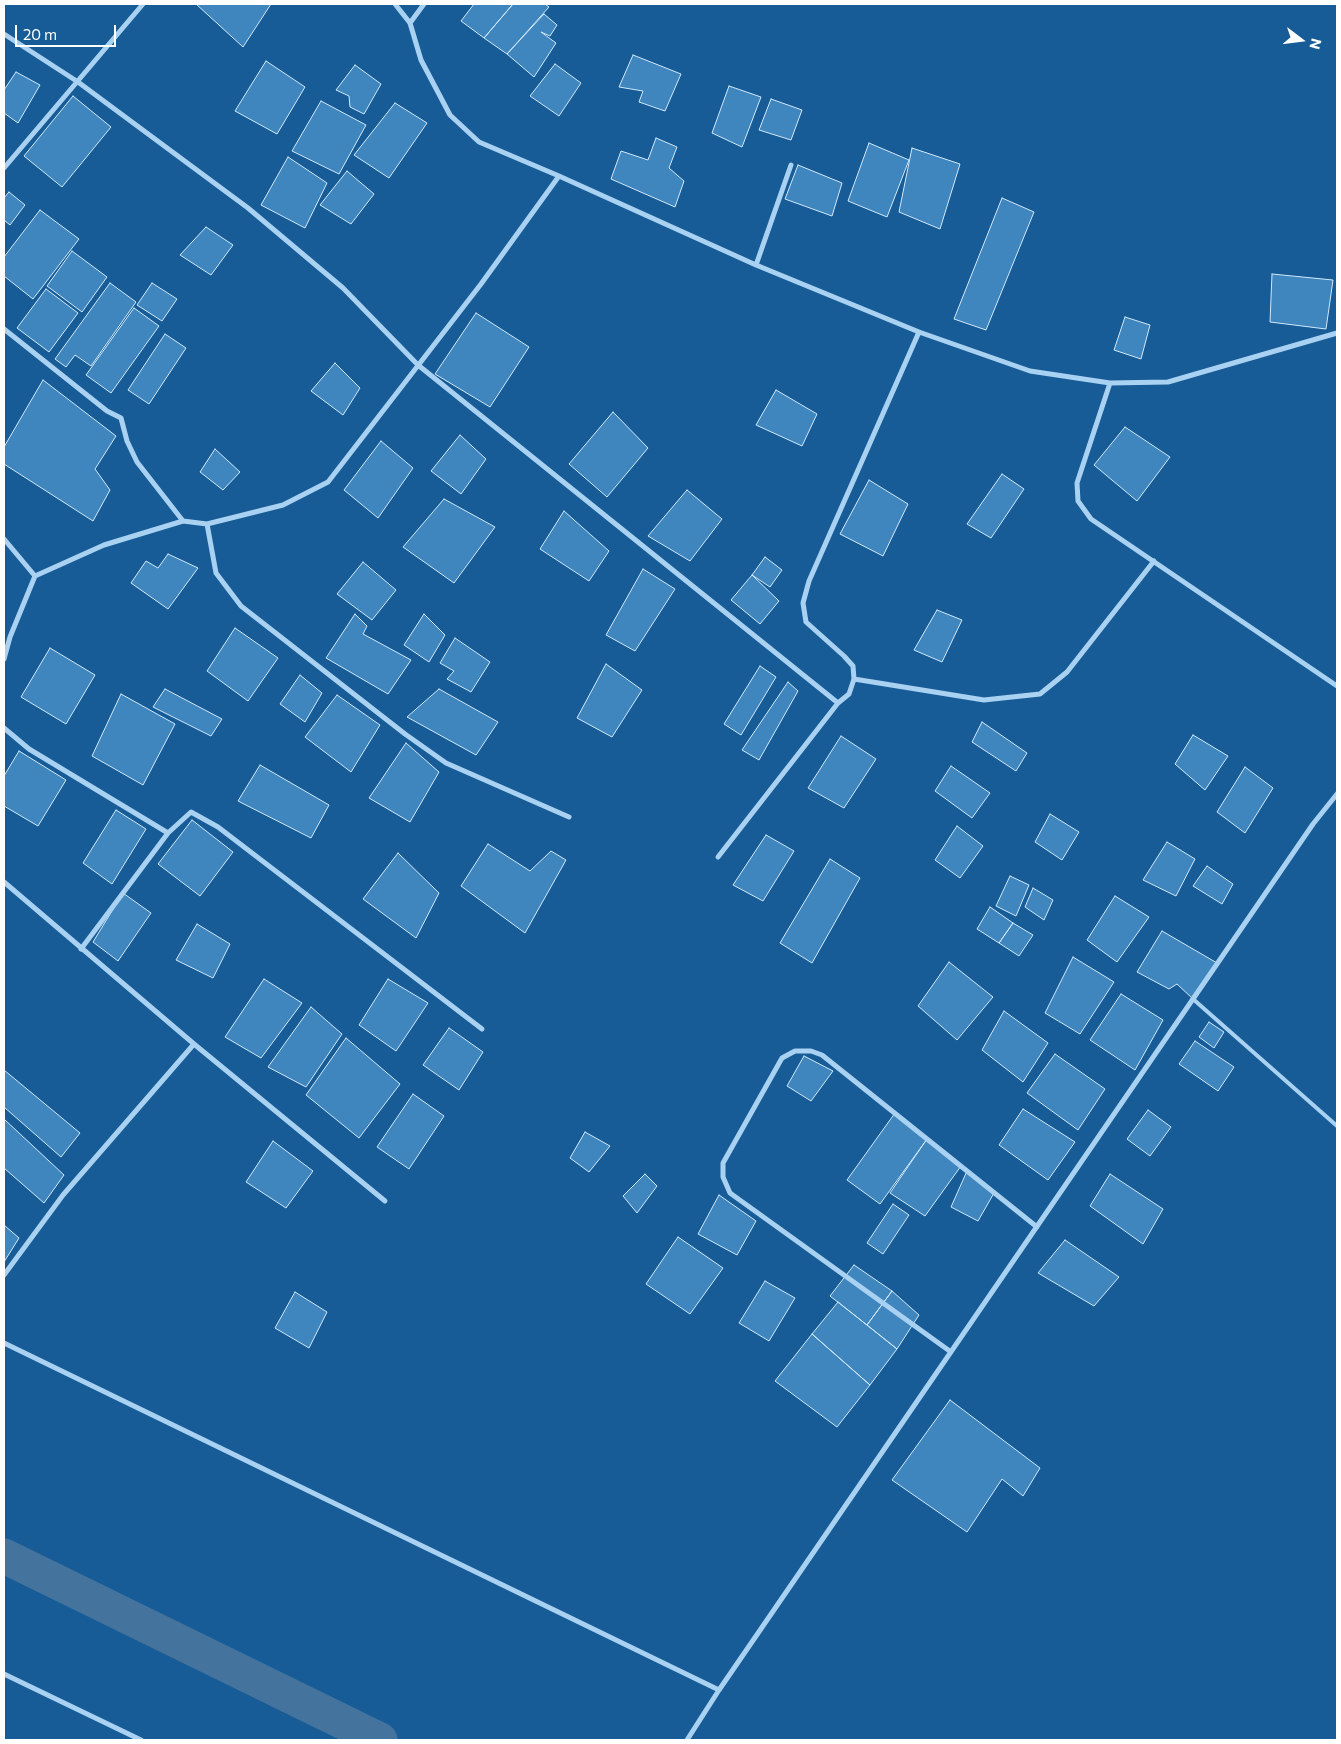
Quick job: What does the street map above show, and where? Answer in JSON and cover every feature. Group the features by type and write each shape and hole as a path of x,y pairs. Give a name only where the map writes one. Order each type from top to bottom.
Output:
{"street":[{"path":"4,168 143,4"},
{"path":"395,4 410,23 422,60 450,115 479,142 756,265 919,332 1030,371 1110,383 1168,382 1337,333"},
{"path":"410,23 424,4"},
{"path":"4,34 78,82 248,208 343,288 418,365 838,703"},
{"path":"756,265 791,165"},
{"path":"4,658 10,637 35,576 104,545 182,521 207,524 284,505 328,482 481,284 559,176"},
{"path":"4,329 106,411 121,418 127,441 137,462 182,521"},
{"path":"718,857 838,703 849,694 854,680 853,666 806,622 802,603 809,581 919,332"},
{"path":"1110,383 1076,483 1078,501 1091,518 1337,686"},
{"path":"207,524 216,573 241,606 397,728 446,763 569,817"},
{"path":"4,540 35,576"},
{"path":"854,680 984,700 1040,694 1067,672 1154,561"},
{"path":"4,728 29,749 168,833"},
{"path":"687,1740 719,1690 1312,824 1337,794"},
{"path":"81,949 168,833 191,812 218,827 482,1029"},
{"path":"4,882 194,1044 385,1201"},
{"path":"4,1275 63,1195 194,1044"},
{"path":"951,1352 730,1193 723,1177 723,1163 782,1058 795,1051 811,1051 822,1055 1037,1227"},
{"path":"4,1343 719,1690"},
{"path":"4,1674 140,1740"}],"lane":[{"path":"1193,999 1337,1126"}],"building":[{"path":"196,4 271,4 243,47"},
{"path":"474,4 513,4 484,38 461,21"},
{"path":"513,4 545,4 549,7 507,54 484,38"},
{"path":"544,14 557,25 550,36 541,32 556,43 534,77 507,54"},
{"path":"633,55 681,74 665,111 639,102 643,91 619,87"},
{"path":"266,61 305,87 277,134 235,111"},
{"path":"555,64 581,83 559,116 530,96"},
{"path":"355,65 381,84 364,114 350,107 349,96 336,90"},
{"path":"16,72 40,85 18,123 4,113 4,90"},
{"path":"729,86 761,97 742,147 712,133"},
{"path":"73,96 111,127 62,187 24,156"},
{"path":"771,99 802,110 791,140 759,130"},
{"path":"321,101 366,125 339,174 292,151"},
{"path":"395,103 427,123 389,178 354,155"},
{"path":"656,138 677,147 669,168 684,181 675,207 611,179 621,151 648,160"},
{"path":"869,143 909,160 887,217 848,201"},
{"path":"912,148 960,164 940,229 899,212"},
{"path":"288,157 327,183 305,228 261,205"},
{"path":"798,165 842,183 832,216 785,199"},
{"path":"347,171 374,194 351,224 320,205"},
{"path":"9,192 25,205 10,225 4,220 4,198"},
{"path":"1002,198 1034,212 986,330 954,319"},
{"path":"40,210 79,239 33,299 4,276 4,257"},
{"path":"206,227 233,245 211,275 180,255"},
{"path":"72,251 107,277 82,312 47,286"},
{"path":"1272,274 1333,280 1326,329 1270,322"},
{"path":"110,283 136,302 91,366 75,355 66,367 55,359"},
{"path":"152,283 177,299 162,321 137,305"},
{"path":"46,289 78,313 49,352 17,328"},
{"path":"134,308 159,326 111,393 86,375"},
{"path":"476,313 529,347 490,407 435,374"},
{"path":"1125,317 1150,325 1141,359 1114,350"},
{"path":"165,334 186,348 149,404 128,390"},
{"path":"335,363 360,388 343,415 311,391"},
{"path":"43,380 116,436 95,469 110,490 93,521 4,464 4,447"},
{"path":"776,390 817,414 802,446 756,425"},
{"path":"613,412 648,448 607,497 569,464"},
{"path":"1125,427 1170,457 1137,501 1094,465"},
{"path":"460,435 486,459 461,494 431,471"},
{"path":"381,441 413,468 378,518 344,490"},
{"path":"215,449 240,472 223,490 200,472"},
{"path":"1002,474 1024,489 991,538 967,524"},
{"path":"869,480 908,504 883,556 840,534"},
{"path":"687,490 722,519 690,561 648,536"},
{"path":"444,499 495,527 454,583 403,547"},
{"path":"564,511 609,551 589,581 540,549"},
{"path":"168,554 198,568 168,609 131,583 146,561 158,568"},
{"path":"765,557 782,570 770,587 752,575"},
{"path":"363,562 396,590 372,620 337,594"},
{"path":"643,569 675,589 635,651 606,635"},
{"path":"752,575 779,601 760,624 731,600"},
{"path":"937,610 962,620 942,662 914,650"},
{"path":"355,614 367,626 363,634 411,660 388,694 326,658"},
{"path":"424,614 445,635 429,662 404,645"},
{"path":"235,628 278,658 248,701 207,671"},
{"path":"455,638 490,662 471,692 447,679 454,671 440,663"},
{"path":"50,648 95,675 66,724 21,697"},
{"path":"606,664 642,690 612,737 577,718"},
{"path":"760,666 776,677 741,735 724,724"},
{"path":"300,675 322,693 305,722 280,704"},
{"path":"788,682 798,691 759,760 742,750"},
{"path":"165,689 222,719 211,736 153,707"},
{"path":"439,689 498,722 476,755 407,717"},
{"path":"121,694 175,724 143,785 92,756"},
{"path":"337,695 380,725 351,772 305,737"},
{"path":"982,722 1027,753 1016,771 972,742"},
{"path":"1193,735 1228,756 1205,790 1175,764"},
{"path":"841,736 876,759 844,808 808,788"},
{"path":"406,743 439,772 410,822 369,798"},
{"path":"19,751 66,780 38,826 4,806 4,776"},
{"path":"260,765 329,805 311,838 238,801"},
{"path":"951,766 990,793 972,818 935,791"},
{"path":"1245,767 1273,788 1245,833 1217,812"},
{"path":"116,810 146,829 112,884 83,863"},
{"path":"1050,814 1079,832 1062,860 1035,842"},
{"path":"192,820 233,852 200,896 158,864"},
{"path":"957,826 983,846 960,878 935,860"},
{"path":"766,835 794,851 763,901 733,885"},
{"path":"1167,842 1195,859 1176,896 1143,880"},
{"path":"488,844 530,871 551,851 566,860 525,933 461,886"},
{"path":"398,853 439,893 416,938 363,899"},
{"path":"830,859 860,878 812,963 780,943"},
{"path":"1207,866 1233,884 1222,904 1193,886"},
{"path":"1010,876 1029,885 1016,916 996,906"},
{"path":"1033,888 1053,900 1044,920 1025,907"},
{"path":"123,893 151,913 118,961 93,942"},
{"path":"1115,896 1149,917 1117,962 1087,940"},
{"path":"990,907 1013,923 999,943 977,929"},
{"path":"1013,923 1033,935 1019,956 999,943"},
{"path":"197,924 230,944 213,978 176,960"},
{"path":"1162,931 1217,963 1193,999 1177,984 1169,989 1137,972"},
{"path":"1073,957 1114,982 1080,1034 1045,1013"},
{"path":"949,962 993,997 957,1040 918,1006"},
{"path":"264,979 302,1003 261,1058 225,1037"},
{"path":"388,979 428,1003 396,1051 359,1025"},
{"path":"1121,994 1163,1020 1135,1070 1090,1040"},
{"path":"311,1007 342,1034 306,1087 268,1067"},
{"path":"1004,1011 1048,1043 1023,1082 982,1050"},
{"path":"1209,1022 1224,1032 1214,1048 1199,1037"},
{"path":"449,1028 483,1052 459,1090 423,1065"},
{"path":"346,1038 400,1084 359,1138 306,1095"},
{"path":"1195,1041 1234,1067 1218,1091 1179,1064"},
{"path":"1055,1054 1105,1089 1078,1130 1027,1093"},
{"path":"804,1056 833,1071 811,1101 787,1086"},
{"path":"4,1070 80,1133 61,1157 4,1107"},
{"path":"413,1094 444,1116 409,1169 377,1147"},
{"path":"1023,1109 1075,1142 1048,1180 999,1145"},
{"path":"1148,1110 1171,1127 1150,1156 1127,1139"},
{"path":"895,1113 927,1139 880,1204 847,1180"},
{"path":"4,1119 64,1175 44,1203 4,1168"},
{"path":"585,1132 610,1146 589,1172 570,1158"},
{"path":"927,1139 961,1166 925,1216 890,1193"},
{"path":"273,1141 313,1171 286,1208 246,1182"},
{"path":"967,1171 994,1193 978,1221 951,1207"},
{"path":"645,1174 657,1186 637,1213 623,1196"},
{"path":"1110,1174 1163,1209 1143,1244 1090,1206"},
{"path":"719,1195 756,1221 737,1255 698,1234"},
{"path":"893,1204 909,1215 883,1254 867,1243"},
{"path":"4,1225 19,1238 4,1262"},
{"path":"678,1237 723,1268 690,1314 646,1284"},
{"path":"1065,1240 1119,1277 1094,1306 1038,1273"},
{"path":"854,1265 892,1291 867,1325 830,1296"},
{"path":"765,1281 795,1298 769,1341 739,1323"},
{"path":"892,1291 919,1315 897,1349 867,1325"},
{"path":"295,1292 327,1312 309,1348 275,1328"},
{"path":"838,1302 897,1349 870,1385 812,1334"},
{"path":"812,1334 870,1385 837,1427 775,1381"},
{"path":"950,1400 1040,1468 1023,1496 1002,1479 967,1532 892,1480"}],"waterway":[{"path":"4,1556 380,1740"}]}
